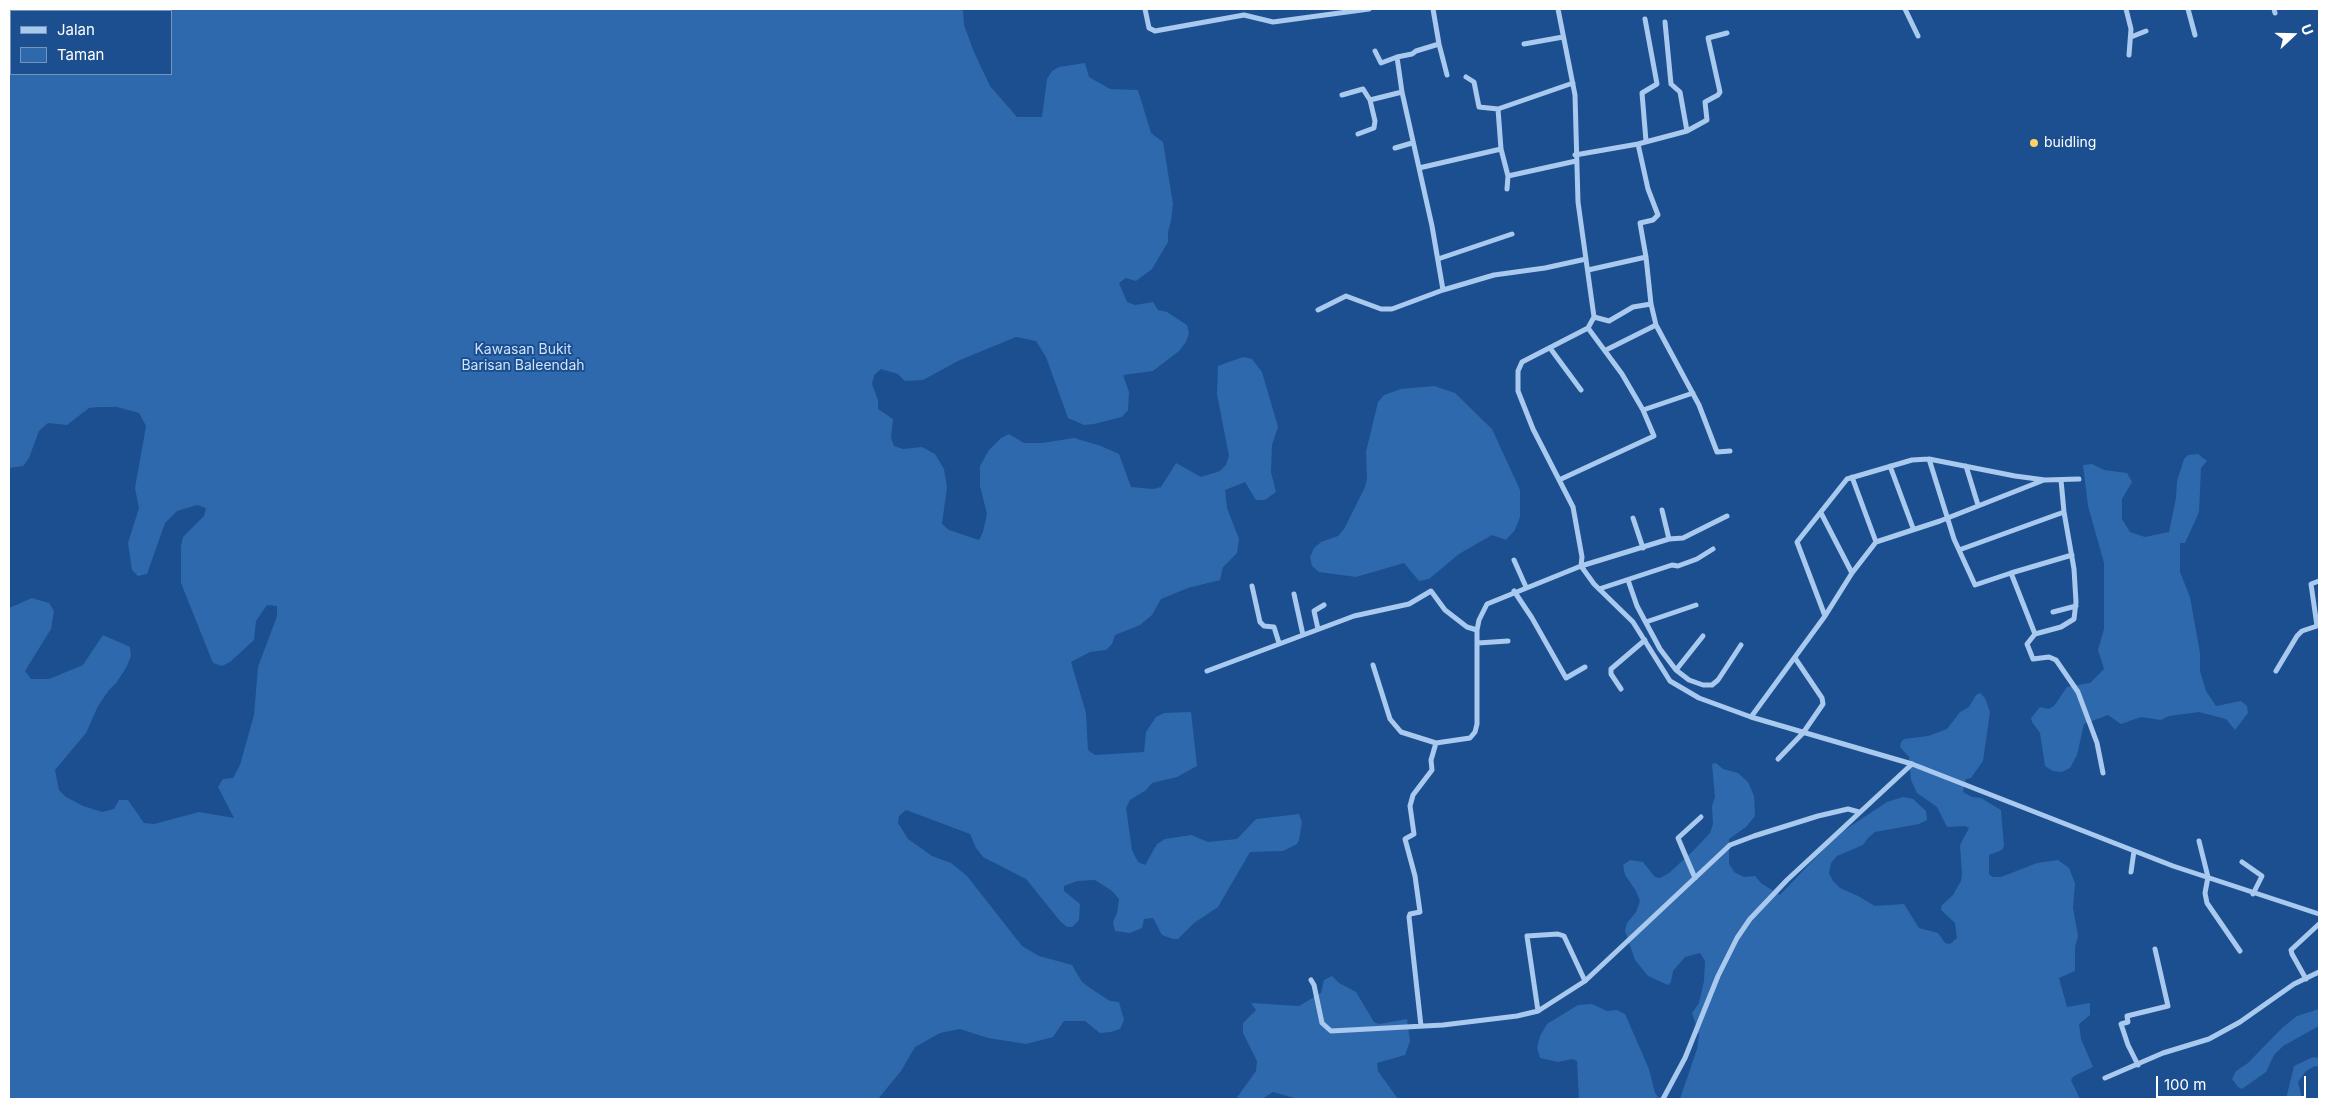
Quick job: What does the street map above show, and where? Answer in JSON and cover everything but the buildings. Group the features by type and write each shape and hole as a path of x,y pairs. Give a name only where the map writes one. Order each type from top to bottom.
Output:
{"street":[{"path":"1145,9 1149,28 1155,31 1244,15 1273,22 1369,9"},
{"path":"1433,9 1438,44 1447,76"},
{"path":"1558,9 1573,83 1577,121 1578,202 1594,317 1588,328 1522,362 1518,371 1518,391 1533,429 1575,512 1582,557 1581,566 1599,589 1629,617 1674,685 1698,698 1751,718 1912,764 2134,851 2253,894 2319,914"},
{"path":"1905,9 1918,36"},
{"path":"2126,9 2131,36 2129,55"},
{"path":"2188,9 2195,35"},
{"path":"1645,20 1657,84 1642,93 1646,141"},
{"path":"1665,22 1671,84 1680,92 1687,131"},
{"path":"2131,36 2146,31"},
{"path":"1508,176 1687,131 1707,120 1705,101 1718,95 1720,92 1708,38 1727,33"},
{"path":"1524,44 1563,37"},
{"path":"1375,51 1380,63 1438,44"},
{"path":"1397,57 1412,143 1419,168 1443,290"},
{"path":"1466,77 1474,82 1479,107 1498,109 1573,83"},
{"path":"1342,95 1363,89 1370,100 1375,121 1374,128 1358,134"},
{"path":"1370,100 1402,92"},
{"path":"1498,109 1501,149 1508,176 1507,189"},
{"path":"1395,148 1412,143"},
{"path":"1638,144 1648,190 1658,215 1653,220 1640,223 1651,304 1656,326 1693,393 1717,452 1730,451"},
{"path":"1419,168 1501,149"},
{"path":"1438,259 1512,234"},
{"path":"1588,270 1646,257"},
{"path":"1318,310 1346,296 1381,309 1392,309 1443,290 1494,275 1545,268 1586,259"},
{"path":"1594,317 1609,322 1633,307 1651,304"},
{"path":"1606,350 1656,326"},
{"path":"1559,480 1654,437 1644,410 1606,350 1588,328"},
{"path":"1550,348 1581,390"},
{"path":"1644,410 1693,393"},
{"path":"1825,616 1797,542 1846,480 1915,460 1930,460 2045,480 2079,479"},
{"path":"1930,460 1959,550 1975,585 2072,555"},
{"path":"1890,466 1912,528"},
{"path":"1966,466 1978,505"},
{"path":"1852,477 1876,542"},
{"path":"1751,718 1825,616 1852,573 1876,542 1912,528 1940,521 1947,516 2045,480"},
{"path":"2061,480 2064,512 2072,555 2076,606 2074,619 2071,623 2035,634 2032,639 2027,641 2033,659 2049,657 2056,660 2078,692 2097,743 2103,773"},
{"path":"1662,510 1670,539"},
{"path":"1959,550 2064,512"},
{"path":"1821,513 1852,573"},
{"path":"1373,665 1390,719 1399,730 1436,743 1470,738 1475,732 1477,630 1481,614 1487,604 1514,591 1581,566 1670,539 1683,538 1727,516"},
{"path":"1633,518 1643,548"},
{"path":"1599,589 1697,559 1713,549"},
{"path":"1514,560 1526,588"},
{"path":"2011,573 2035,634"},
{"path":"1628,580 1660,649 1676,670 1688,680 1703,686 1712,685 1718,680 1741,645"},
{"path":"2276,671 2297,636 2302,631 2317,626 2311,584 2319,582"},
{"path":"1252,586 1260,622 1264,626 1274,627 1280,643"},
{"path":"1207,671 1354,616 1409,604 1431,591 1445,610 1467,627 1477,630"},
{"path":"1514,591 1532,618 1566,678 1585,667"},
{"path":"1294,594 1302,635"},
{"path":"1318,629 1314,611 1324,605"},
{"path":"1646,622 1696,605"},
{"path":"2052,612 2076,606"},
{"path":"1676,670 1703,636"},
{"path":"1621,689 1611,674 1611,669 1645,640"},
{"path":"1478,643 1508,641"},
{"path":"1778,759 1803,733 1822,704 1822,701 1795,658"},
{"path":"1421,1026 1409,917 1410,914 1420,912 1415,876 1405,839 1414,834 1410,806 1413,795 1432,770 1430,760 1436,743"},
{"path":"1663,1099 1685,1058 1704,1008 1737,938 1750,919 1787,880 1912,764"},
{"path":"1311,980 1314,985 1322,1023 1331,1031 1421,1026 1517,1016 1538,1011 1585,981 1670,903 1725,849 1754,836 1848,809 1859,812"},
{"path":"1695,878 1678,838 1701,817"},
{"path":"2199,841 2208,877 2205,893 2207,903 2240,951"},
{"path":"2131,872 2134,851"},
{"path":"2242,862 2262,876 2253,894"},
{"path":"2306,978 2291,950 2319,924"},
{"path":"1538,1011 1527,936 1558,934 1564,936 1585,981"},
{"path":"2138,1065 2128,1045 2122,1024 2128,1022 2127,1016 2168,1006 2155,949"},
{"path":"2105,1078 2163,1053 2209,1039 2240,1022 2306,978 2319,972"}],"green space":[{"name":"Kawasan Bukit Barisan Baleendah","path":"9,9 963,9 964,25 990,86 1017,117 1042,117 1047,79 1052,71 1059,67 1085,63 1089,77 1110,89 1138,90 1151,133 1163,142 1173,204 1168,242 1152,269 1136,281 1126,278 1119,283 1127,302 1135,305 1153,302 1158,310 1167,312 1187,325 1189,333 1186,342 1179,351 1153,371 1123,375 1129,392 1128,410 1122,417 1094,424 1084,425 1068,418 1046,357 1036,341 1016,337 960,360 923,380 905,381 898,374 881,369 874,375 872,384 878,400 878,409 893,419 891,438 894,446 903,449 922,447 935,454 944,469 947,487 942,524 949,530 979,540 987,514 980,486 980,466 989,450 1001,438 1009,434 1024,443 1042,443 1074,438 1101,446 1119,454 1131,487 1153,489 1161,487 1176,463 1201,477 1220,471 1226,465 1229,456 1217,394 1218,366 1243,357 1252,359 1262,372 1278,427 1272,445 1271,472 1276,492 1265,500 1256,500 1245,482 1225,490 1227,508 1239,539 1237,553 1223,567 1220,580 1188,588 1161,599 1152,615 1140,625 1115,635 1112,644 1106,650 1090,652 1071,662 1086,713 1088,750 1095,755 1144,752 1146,732 1156,717 1164,713 1191,712 1197,766 1177,777 1152,783 1146,790 1130,800 1126,808 1132,850 1138,862 1145,865 1157,844 1165,839 1191,835 1208,842 1237,839 1256,819 1299,814 1302,822 1299,840 1297,844 1283,851 1250,852 1218,907 1194,923 1178,939 1173,939 1162,935 1153,918 1144,919 1142,928 1130,933 1115,931 1113,922 1117,913 1119,899 1112,891 1095,880 1077,881 1064,886 1064,891 1080,904 1079,920 1072,927 1067,927 1026,879 983,857 976,848 970,834 906,810 899,816 898,823 908,839 932,856 951,863 967,876 1022,946 1039,956 1072,965 1082,982 1110,1001 1119,1002 1124,1020 1120,1029 1100,1033 1085,1021 1064,1021 1053,1037 1026,1044 988,1038 960,1029 940,1033 915,1047 901,1071 878,1099 9,1099 9,608 32,598 49,603 54,611 51,629 25,671 31,679 49,679 83,665 103,635 130,647 131,656 127,666 98,706 86,733 55,770 59,790 66,797 83,806 102,812 114,809 119,800 128,800 144,823 154,824 199,812 234,818 218,787 223,779 233,778 240,765 254,715 258,667 277,616 277,606 267,605 256,621 254,640 230,662 222,666 213,663 181,583 181,546 183,537 204,516 206,508 197,505 177,511 165,523 147,574 138,576 132,570 128,543 139,508 135,488 146,426 139,413 117,407 89,408 67,425 48,423 39,431 29,458 23,466 9,468"},
{"path":"1434,386 1455,393 1492,429 1520,490 1520,517 1515,530 1506,540 1492,535 1459,554 1429,579 1419,581 1404,563 1356,577 1319,572 1312,566 1310,557 1314,548 1321,542 1338,536 1344,529 1365,487 1367,479 1366,452 1378,402 1384,395 1401,389"},
{"path":"2198,454 2207,461 2201,468 2199,512 2185,543 2180,543 2180,572 2190,597 2200,653 2200,671 2206,691 2216,706 2241,701 2247,706 2248,713 2235,730 2226,719 2199,712 2169,716 2161,720 2141,717 2121,724 2108,715 2084,724 2077,755 2070,768 2062,772 2053,771 2045,766 2040,733 2031,718 2040,707 2049,709 2054,706 2067,687 2090,683 2104,669 2098,650 2104,629 2104,563 2088,506 2083,465 2092,464 2104,470 2127,473 2132,482 2122,499 2122,519 2130,532 2145,537 2169,532 2176,498 2177,481 2184,459 2188,455"},
{"path":"1980,693 1985,698 1990,712 1983,761 1971,778 1966,779 1963,792 1972,797 1981,798 2001,810 2004,846 2002,850 1989,855 1989,874 1993,877 2001,877 2037,863 2058,860 2069,868 2075,883 2073,908 2078,936 2075,947 2075,971 2059,978 2067,1007 2090,1003 2090,1015 2079,1024 2081,1039 2093,1067 2074,1076 2071,1080 2080,1099 1680,1099 1697,1049 1699,1035 1692,1013 1699,1003 1704,981 1705,961 1700,953 1685,957 1673,971 1671,982 1668,985 1648,976 1635,960 1625,931 1627,923 1636,912 1640,901 1636,891 1625,875 1623,865 1630,860 1643,862 1655,877 1660,878 1669,873 1710,833 1713,824 1712,806 1715,797 1712,764 1716,763 1723,769 1738,773 1748,782 1754,796 1755,816 1746,827 1729,839 1729,864 1734,872 1744,877 1755,876 1761,883 1780,895 1837,835 1887,802 1903,797 1913,799 1926,811 1927,820 1919,824 1875,832 1863,845 1837,856 1831,863 1829,873 1833,881 1840,888 1875,906 1904,904 1919,928 1938,933 1945,943 1950,944 1957,938 1955,923 1941,910 1942,905 1953,895 1961,881 1960,845 1969,828 1965,826 1947,827 1937,807 1917,793 1911,780 1909,757 1900,747 1904,739 1928,736 1947,729 1960,712 1969,707 1976,695"},
{"path":"1332,976 1339,983 1356,992 1374,1022 1379,1024 1407,1019 1410,1041 1405,1055 1377,1063 1378,1071 1398,1099 1298,1099 1273,1092 1262,1099 1236,1099 1256,1071 1257,1061 1243,1033 1243,1023 1256,1010 1251,1003 1299,1006 1321,993 1324,980"},
{"path":"1592,1004 1607,1011 1617,1010 1625,1014 1649,1069 1655,1093 1658,1097 1680,1099 1579,1099 1577,1061 1572,1059 1558,1062 1540,1058 1537,1048 1540,1036 1547,1024 1578,1005"},
{"path":"2319,1009 2319,1026 2283,1046 2274,1055 2266,1072 2242,1089 2238,1087 2232,1079 2236,1071 2248,1063 2282,1028 2297,1016"},
{"path":"2313,1057 2319,1058 2319,1067 2315,1066 2306,1071 2298,1082 2302,1099 2286,1099 2294,1066"}],"place":[{"name":"buidling","path":"2034,143"}]}
